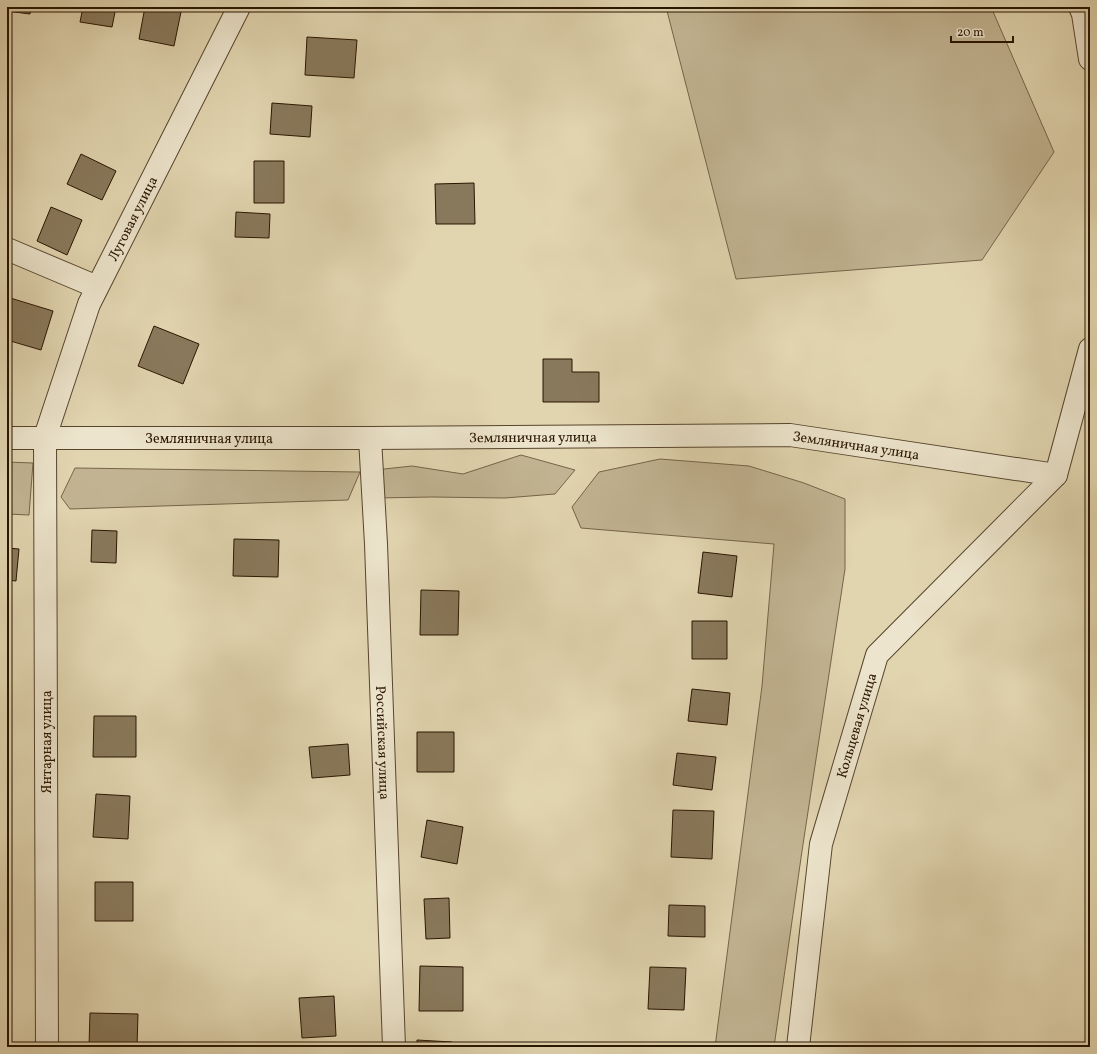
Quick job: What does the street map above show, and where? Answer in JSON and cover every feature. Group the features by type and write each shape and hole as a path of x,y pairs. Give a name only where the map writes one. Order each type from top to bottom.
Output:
{"street":[{"name":"Луговая улица","path":"45,437 89,304 239,7"},
{"path":"1080,7 1083,14 1090,59"},
{"path":"7,249 97,287"},
{"path":"1056,475 1090,349"},
{"name":"Земляничная улица","path":"7,438 370,438 790,435 1056,475"},
{"name":"Янтарная улица","path":"45,437 47,1047"},
{"name":"Российская улица","path":"370,438 376,544 394,1047"},
{"name":"Кольцевая улица","path":"798,1047 821,844 877,655 1056,475"}],"shaded area":[{"path":"666,7 991,7 1054,152 982,260 736,279"},
{"path":"521,455 575,470 555,494 505,498 376,498 375,470 412,466 463,474"},
{"path":"660,459 749,466 804,483 845,499 845,569 774,1047 715,1047 762,686 774,544 581,528 572,507 599,472"},
{"path":"7,462 33,463 29,515 7,514"},
{"path":"75,468 360,472 348,500 70,509 61,497"}],"building":[{"path":"7,7 31,7 30,14 7,11"},
{"path":"83,7 116,7 112,27 80,22"},
{"path":"145,7 182,7 174,46 139,39"},
{"path":"307,37 357,40 354,78 305,75"},
{"path":"272,103 312,106 310,137 270,134"},
{"path":"81,154 116,171 102,200 67,184"},
{"path":"254,161 284,161 284,203 254,203"},
{"path":"474,183 475,224 436,224 435,184"},
{"path":"51,207 82,220 67,255 37,241"},
{"path":"236,212 270,214 269,238 235,237"},
{"path":"7,297 53,311 41,350 7,340"},
{"path":"154,326 199,344 183,384 138,366"},
{"path":"543,359 572,359 572,372 599,372 599,402 543,402"},
{"path":"92,530 117,531 116,563 91,562"},
{"path":"234,539 279,540 278,577 233,576"},
{"path":"7,548 19,549 16,581 7,580"},
{"path":"703,552 737,556 732,597 698,593"},
{"path":"421,590 459,591 458,635 420,635"},
{"path":"692,621 727,621 727,659 692,659"},
{"path":"692,689 730,693 727,725 688,721"},
{"path":"94,716 136,716 136,757 93,757"},
{"path":"417,732 454,732 454,772 417,772"},
{"path":"348,744 350,775 312,778 309,747"},
{"path":"677,753 716,757 712,790 673,785"},
{"path":"96,794 130,796 128,839 93,837"},
{"path":"673,810 714,811 712,859 671,857"},
{"path":"427,820 463,827 457,864 421,857"},
{"path":"95,882 133,882 133,921 95,921"},
{"path":"449,898 450,938 426,939 424,899"},
{"path":"669,905 705,906 705,937 668,936"},
{"path":"420,966 463,967 463,1011 419,1011"},
{"path":"650,967 686,968 684,1010 648,1009"},
{"path":"334,996 336,1036 302,1038 299,998"},
{"path":"90,1013 138,1014 137,1047 89,1047"},
{"path":"417,1040 452,1042 451,1047 417,1047"}]}
